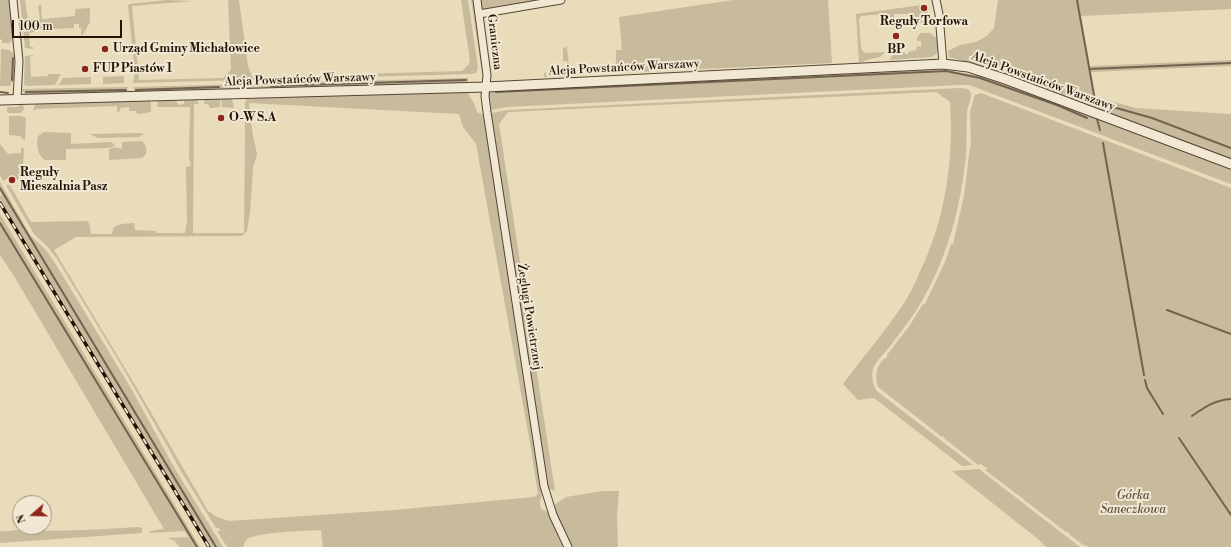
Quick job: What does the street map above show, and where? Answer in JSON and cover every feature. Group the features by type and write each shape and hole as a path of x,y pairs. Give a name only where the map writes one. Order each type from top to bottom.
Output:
{"street":[{"path":"13,0 19,61 17,99"},
{"name":"Graniczna","path":"477,0 486,63 486,87"},
{"path":"479,14 561,0"},
{"path":"936,0 939,14 943,64"},
{"name":"Aleja Powstańców Warszawy","path":"0,100 486,87 943,64 968,67 1005,79 1231,164"},
{"name":"Żeglugi Powietrznej","path":"486,87 485,98 488,121 544,486 553,515 568,547"}],"green space":[{"path":"0,0 10,0 13,37 11,42 8,43 2,43 2,40 0,39"},
{"path":"20,0 25,0 28,20 40,19 38,5 41,5 42,19 75,16 75,9 90,8 90,22 83,35 81,35 81,28 79,28 79,24 74,24 74,28 52,29 50,32 42,32 41,29 35,29 35,32 29,33 30,47 33,47 33,49 25,48"},
{"path":"167,0 193,1 132,6 139,80 223,78 231,70 228,0 239,0 248,66 252,76 462,71 470,61 461,0 468,0 478,68 476,73 471,74 133,83 135,72 128,6 129,4"},
{"path":"471,0 474,0 483,64 481,66"},
{"path":"481,0 545,0 484,11 482,9"},
{"path":"733,0 828,0 832,63 616,73 616,50 622,50 619,17"},
{"path":"998,0 1231,0 1231,9 1081,16 1090,66 1231,60 1231,66 1091,72 1095,97 1136,108 1231,114 1231,159 999,71 949,57 948,51 960,45 976,42 987,36 994,28"},
{"path":"927,4 929,19 932,19 933,22 898,23 915,21 914,14 894,14 894,23 883,14 861,16 859,19 862,51 865,53 885,52 880,57 859,63 856,14 922,5 923,10 926,9 925,5"},
{"path":"921,33 930,33 938,39 939,47 934,56 890,60 895,53 905,52 905,54 908,54 908,52 916,50 917,46 921,47 921,41 917,41 918,36"},
{"path":"567,47 570,76 544,77 544,73 567,70 567,61 563,61 563,48"},
{"path":"1,49 9,50 14,54 14,82 12,82 10,86 0,86"},
{"path":"34,55 30,57 31,77 48,76 48,74 61,74 55,85 26,86 24,84 25,56"},
{"path":"922,70 951,71 976,75 1029,93 1231,168 1231,184 969,85 506,107 490,110 488,105 488,94 492,90"},
{"path":"124,76 124,83 103,84 103,77"},
{"path":"91,77 91,84 59,85 63,78"},
{"path":"468,78 468,83 137,92 133,87"},
{"path":"128,87 125,93 26,95 21,89"},
{"path":"960,88 968,89 971,94 967,111 964,175 956,215 944,255 927,293 909,321 875,364 872,375 874,385 878,392 973,465 962,466 874,398 858,400 843,384 905,302 928,254 946,190 950,147 950,102 936,92 508,112 499,124 555,491 548,488 491,113 508,110"},
{"path":"469,91 469,96 473,101 477,112 482,114 484,117 542,495 540,502 541,509 549,513 565,547 323,547 321,530 282,532 261,535 247,539 243,547 227,547 217,531 220,531 219,528 216,528 179,468 120,363 57,259 48,247 34,234 6,185 10,185 32,222 87,221 89,223 91,234 112,234 114,227 121,224 134,223 135,230 156,231 156,233 185,233 187,221 186,167 191,166 189,157 190,107 157,107 158,100 176,100 178,105 184,104 184,100 197,100 199,104 194,104 193,233 244,233 245,103 247,97","holes":["249,103 459,114 463,127 476,144 538,494 534,497 394,510 229,521 217,517 208,511 138,390 54,250 76,237 242,236 247,231 253,168 257,154 252,130"]},
{"name":"Górka Saneczkowa","path":"981,93 1231,188 1231,547 1091,547 1083,545 1068,532 985,470 988,469 981,464 978,465 943,436 942,437 878,387 876,374 879,366 910,325 923,304 925,304 945,262 951,244 953,244 964,196 971,146 970,112 975,95"},
{"path":"205,99 220,99 220,107 210,108 208,104 204,104"},
{"path":"221,99 232,99 234,108 222,107"},
{"path":"150,101 151,111 137,114 136,111 129,111 129,107 120,108 120,111 117,112 117,106 36,109 33,111 35,105 37,104"},
{"path":"23,104 24,109 21,113 7,112 7,107 17,107"},
{"path":"9,116 21,116 26,118 25,140 22,139 21,136 9,135"},
{"path":"44,132 71,133 71,144 111,142 115,145 108,148 66,149 66,160 45,160 40,155 37,146 38,136"},
{"path":"90,134 144,134 139,137 98,138"},
{"path":"142,141 145,145 146,154 142,158 109,160 109,149 115,147 122,149 122,142"},
{"path":"0,144 8,154 21,153 21,148 24,148 22,171 21,175 16,181 12,176 3,181 0,175"},
{"path":"0,182 30,235 46,250 55,263 132,390 175,469 223,547 212,547 195,520 197,519 194,519 0,199 0,196 2,195 0,192"},
{"path":"0,214 200,547 179,547 175,541 168,538 189,537 184,531 150,533 150,531 164,529 14,276 0,255"},
{"path":"979,469 1080,547 1046,547 952,471"},
{"path":"603,491 619,491 617,516 618,547 572,547 561,528 553,506 566,497"},
{"path":"139,527 142,528 142,533 0,543 0,531 12,531 12,535 52,535 52,531"}],"waterway":[{"path":"1077,0 1096,106"},
{"path":"12,80 13,58"},
{"path":"1089,69 1231,63"},
{"path":"496,92 946,71 980,78 1057,105 1087,118"},
{"path":"271,86 466,80"},
{"path":"136,90 219,87"},
{"path":"26,92 126,90"},
{"path":"0,92 8,93"},
{"path":"1095,102 1152,118 1231,148"},
{"path":"1097,119 1100,130"},
{"path":"1103,143 1144,375"},
{"path":"0,188 216,547"},
{"path":"0,223 197,547"},
{"path":"1167,310 1231,334"},
{"path":"1145,380 1147,388 1163,414"},
{"path":"1192,416 1215,402 1231,399"},
{"path":"1179,438 1231,515"}],"railway":[{"path":"0,203 209,547"}],"place":[{"name":"Reguły Torfowa","path":"924,8"},
{"name":"BP","path":"896,36"},
{"name":"Urząd Gminy Michałowice","path":"105,49"},
{"name":"FUP Piastów 1","path":"85,69"},
{"name":"O-W S.A","path":"221,118"},
{"name":"Reguły Mieszalnia Pasz","path":"12,180"}]}
